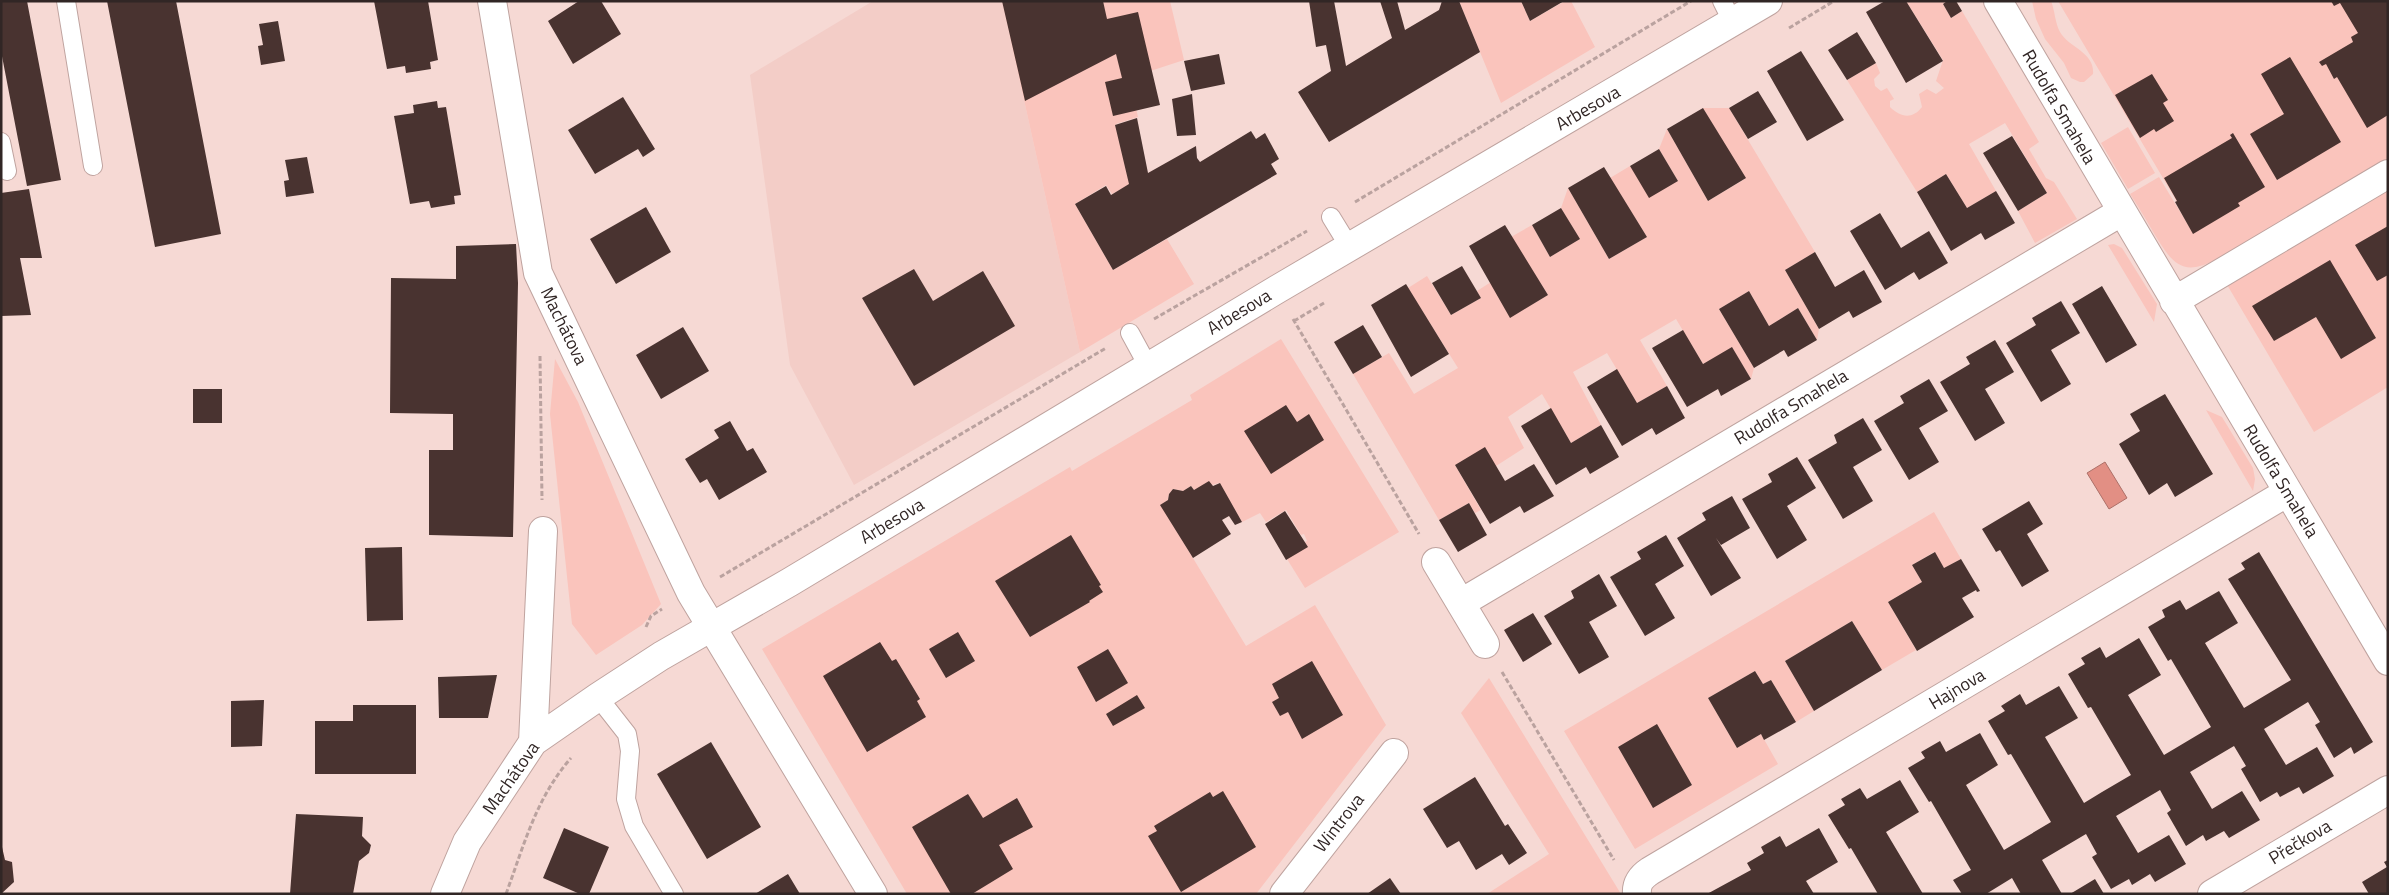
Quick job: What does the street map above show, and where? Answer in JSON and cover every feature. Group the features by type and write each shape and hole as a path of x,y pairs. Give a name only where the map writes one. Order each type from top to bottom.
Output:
{"street":[{"name":"Machátova","path":"492,1 538,273 691,593 873,894"},
{"name":"Arbesova","path":"711,626 790,582 1148,366 1350,248 1727,12 1768,1"},
{"name":"Rudolfa Smahela","path":"1998,1 2388,661"},
{"path":"2174,301 2388,174"},
{"name":"Rudolfa Smahela","path":"1461,603 2121,212"},
{"name":"Hajnova","path":"1637,894 1636,886 1650,872 2288,492"},
{"path":"533,742 543,532"},
{"path":"1436,562 1485,644"},
{"name":"Machátova","path":"445,894 467,842 533,742 598,697 711,626"},
{"name":"Wintrova","path":"1284,894 1394,753"},
{"name":"Přečkova","path":"2212,894 2388,790"}],"lane":[{"path":"66,1 94,166"},
{"path":"1,142 7,171"},
{"path":"1331,216 1350,248"},
{"path":"1130,333 1148,366"},
{"path":"598,697 627,734 630,751 626,799 634,826 674,894"}],"path":[{"path":"719,577 1691,1"},
{"path":"1290,314 1436,562"},
{"path":"540,352 543,532"},
{"path":"646,629 651,616 668,606"},
{"path":"1485,644 1616,862"},
{"path":"506,894 536,812 549,785 576,753"}],"shaded area":[{"path":"873,1 1002,1 1080,352 854,485 790,365 750,75"},
{"path":"1002,1 1170,1 1184,60 1129,78 1138,117 1116,124 1131,184 1112,194 1106,185 1075,204 1113,270 1167,239 1194,284 1080,352"},
{"path":"1459,1 1521,1 1530,21 1565,1 1571,1 1595,47 1501,103"},
{"path":"1906,1 1947,1 1943,4 1951,18 1962,11 2039,142 2029,149 2046,178 2054,182 2077,219 2035,243 2018,211 2047,193 2005,123 1969,144 1996,191 1967,208 1946,174 1917,192 1847,80 1876,63 1880,73 1874,79 1875,86 1881,91 1887,88 1894,99 1890,101 1890,107 1906,116 1914,114 1922,107 1919,94 1927,89 1936,94 1944,88 1936,81 1943,60"},
{"path":"2032,1 2051,1 2060,32 2090,60 2093,74 2084,82 2071,78 2064,63 2045,39 2036,19"},
{"path":"2058,1 2388,1 2388,387 2314,432 2213,261 2202,266 2193,267 2185,267 2178,264 2166,252 2130,194 2159,177 2193,233 2195,232"},
{"path":"1703,108 1729,108 1815,252 1785,270 1819,329 1817,340 1798,308 1769,326 1749,291 1719,309 1754,368 1751,379 1732,348 1703,364 1676,319 1640,340 1667,386 1637,403 1607,353 1573,372 1601,425 1571,443 1542,394 1508,417 1524,448 1496,466 1455,465 1481,510 1475,513 1469,503 1439,520 1353,374 1389,353 1414,394 1458,368 1408,288 1427,276 1451,315 1481,298 1477,291 1491,282 1510,317 1548,295 1511,237 1532,225 1550,257 1579,239 1561,208 1568,188 1609,259 1647,237 1610,178 1630,166 1678,181 1659,149 1667,129 1708,201 1745,179"},
{"path":"2128,127 2155,173 2128,189 2101,143"},
{"path":"2114,244 2122,248 2157,304 2154,322 2108,245"},
{"path":"1281,339 1399,532 1305,588 1287,559 1307,546 1305,542 1307,541 1304,534 1301,535 1286,510 1266,522 1260,513 1242,522 1219,483 1194,490 1191,486 1183,491 1173,489 1169,494 1168,500 1161,505 1246,646 1315,605 1386,725 1256,894 907,894 762,649 1070,467 1072,471 1192,400 1190,395"},
{"path":"555,359 578,402 661,604 642,625 596,655 572,624 550,414"},
{"path":"2206,410 2222,417 2253,468 2255,479 2253,491"},
{"path":"2105,462 2127,498 2109,509 2087,473"},
{"path":"1934,512 1961,559 1944,568 1934,552 1912,565 1922,582 1888,602 1916,650 1882,670 1852,621 1785,661 1814,711 1796,722 1771,680 1763,684 1755,671 1708,698 1737,748 1761,734 1778,764 1635,849 1564,731","holes":["1657,725 1692,785 1653,807 1618,747"]},
{"path":"1489,678 1621,894 1487,894 1549,854 1461,713"}],"building":[{"path":"1,1 27,1 61,180 27,186 1,51"},
{"path":"107,1 176,1 221,234 155,247"},
{"path":"374,1 428,1 438,60 430,62 431,69 406,73 405,66 387,69"},
{"path":"579,1 601,1 621,34 573,64 548,21"},
{"path":"1002,1 1103,1 1107,19 1138,12 1160,105 1113,116 1105,82 1122,78 1116,54 1025,101"},
{"path":"1309,1 1334,1 1346,66 1392,38 1380,1 1397,1 1405,30 1439,10 1442,1 1459,1 1480,52 1329,142 1298,92 1331,71 1326,45 1316,47"},
{"path":"1521,1 1564,1 1530,21"},
{"path":"1885,1 1906,1 1943,61 1906,83 1866,12"},
{"path":"1947,1 1956,1 1962,11 1951,18 1943,4"},
{"path":"2331,1 2388,1 2388,115 2367,128 2337,77 2334,79 2326,64 2322,66 2319,62 2353,42 2351,37 2358,33 2340,3 2334,6"},
{"path":"278,21 285,61 261,65 258,46 263,45 259,24"},
{"path":"1857,32 1876,63 1847,80 1828,50"},
{"path":"1801,51 1844,120 1807,141 1767,71"},
{"path":"1219,54 1225,84 1191,91 1184,61"},
{"path":"2290,57 2341,142 2277,180 2250,134 2284,114 2261,74"},
{"path":"2152,74 2168,100 2163,103 2174,121 2156,132 2154,129 2140,138 2115,95"},
{"path":"1758,91 1777,122 1748,139 1729,108"},
{"path":"1192,94 1196,135 1177,136 1172,99"},
{"path":"623,97 655,149 643,157 638,149 595,174 568,130"},
{"path":"437,101 438,108 446,107 461,195 454,196 455,204 431,208 429,201 410,204 394,116 414,113 413,105"},
{"path":"1703,108 1746,178 1708,201 1667,129"},
{"path":"1137,118 1148,173 1196,146 1197,158 1200,162 1251,131 1256,139 1265,133 1279,159 1271,164 1277,174 1113,270 1075,204 1106,186 1111,195 1129,184 1115,125"},
{"path":"2233,133 2265,187 2238,203 2240,206 2193,234 2164,178 2232,138 2230,135"},
{"path":"2012,136 2047,193 2018,211 1983,153"},
{"path":"1659,149 1678,181 1649,198 1630,166"},
{"path":"307,157 314,193 286,197 284,181 289,180 285,160"},
{"path":"1604,167 1647,237 1609,259 1568,188"},
{"path":"1946,174 1967,208 1996,191 2015,223 1985,240 1981,233 1951,251 1917,192"},
{"path":"29,189 42,258 20,258 31,315 1,316 1,193"},
{"path":"646,207 671,252 616,284 590,239"},
{"path":"1561,208 1580,239 1550,257 1532,225"},
{"path":"1880,213 1901,248 1929,231 1948,263 1919,280 1914,272 1885,290 1850,231"},
{"path":"1505,225 1548,295 1510,318 1469,246"},
{"path":"2388,226 2388,275 2377,281 2355,245"},
{"path":"516,244 518,283 513,537 429,535 429,450 453,450 453,414 390,413 391,278 456,279 456,246"},
{"path":"1815,252 1835,287 1864,270 1882,302 1853,318 1849,311 1819,329 1785,270"},
{"path":"2330,260 2376,338 2341,359 2316,317 2274,341 2252,306"},
{"path":"1462,266 1481,298 1451,315 1432,283"},
{"path":"914,269 933,301 983,271 1015,326 914,386 862,298"},
{"path":"1406,284 1449,354 1411,377 1371,305"},
{"path":"2102,286 2137,345 2106,363 2072,304"},
{"path":"1749,291 1769,326 1798,308 1817,340 1788,357 1784,350 1754,368 1719,309"},
{"path":"2061,301 2080,333 2051,350 2071,384 2041,402 2006,343 2036,325 2032,318"},
{"path":"1363,325 1382,357 1353,374 1334,342"},
{"path":"683,327 709,371 661,399 636,355"},
{"path":"1683,330 1703,364 1732,347 1751,379 1721,396 1718,389 1687,407 1652,348"},
{"path":"1995,340 2014,372 1985,389 2005,423 1975,441 1940,382 1970,364 1966,357"},
{"path":"1617,369 1637,403 1667,386 1685,418 1656,435 1652,428 1622,446 1587,387"},
{"path":"1929,379 1948,411 1919,428 1939,462 1909,480 1874,421 1904,403 1900,396"},
{"path":"193,389 222,389 222,423 193,423"},
{"path":"2165,394 2213,474 2175,497 2167,483 2149,495 2119,444 2140,431 2130,414"},
{"path":"1286,405 1297,422 1309,414 1324,440 1271,474 1244,431"},
{"path":"1551,408 1571,443 1601,425 1619,457 1590,474 1586,467 1556,485 1521,426"},
{"path":"1863,418 1882,450 1853,467 1873,501 1843,519 1808,460 1837,443 1834,435"},
{"path":"730,421 747,451 753,448 767,472 719,500 707,479 700,483 685,459 719,438 714,430"},
{"path":"1485,447 1505,481 1534,464 1554,496 1524,513 1520,506 1490,524 1455,465"},
{"path":"1797,457 1816,488 1787,506 1807,540 1777,559 1742,499 1772,482 1768,474"},
{"path":"1209,481 1213,486 1220,483 1242,522 1235,525 1229,516 1222,520 1231,534 1193,558 1160,505 1168,500 1169,494 1173,489 1183,491 1191,486 1194,490"},
{"path":"1732,496 1750,528 1721,545 1716,538 1741,578 1711,596 1677,538 1706,520 1702,513"},
{"path":"2029,501 2043,524 2027,534 2049,571 2022,587 2000,550 1996,552 1982,529"},
{"path":"1469,503 1487,535 1458,552 1439,520"},
{"path":"1285,511 1308,547 1286,560 1265,524"},
{"path":"1071,535 1101,585 1099,586 1103,592 1090,602 1030,637 995,581"},
{"path":"1666,535 1684,566 1655,584 1675,618 1645,636 1610,577 1641,559 1637,552"},
{"path":"402,547 403,620 367,621 365,548"},
{"path":"1935,552 1944,568 1961,559 1980,591 1977,592 1976,590 1962,598 1974,617 1917,651 1888,602 1922,582 1912,565"},
{"path":"2259,552 2373,742 2354,754 2351,747 2334,758 2315,725 2320,722 2308,702 2264,729 2286,765 2317,747 2334,776 2303,794 2299,787 2280,797 2277,792 2260,802 2241,769 2246,766 2234,746 2190,772 2212,809 2242,791 2260,820 2229,838 2224,831 2206,841 2203,835 2186,846 2167,813 2171,810 2160,790 2116,816 2138,853 2169,835 2186,864 2155,882 2150,874 2132,885 2129,879 2111,889 2092,857 2097,854 2086,834 2042,860 2062,894 2021,894 2012,878 1986,894 1962,894 1953,880 1971,870 1931,801 1929,802 1908,768 1925,758 1921,752 1940,741 1946,752 1980,733 1998,765 1966,785 2004,850 2051,822 2011,754 2008,755 1988,721 2005,711 2001,706 2020,694 2026,705 2059,686 2078,718 2045,737 2084,803 2131,775 2091,707 2088,708 2068,674 2085,664 2081,658 2100,647 2106,658 2139,638 2161,675 2128,695 2164,755 2211,727 2171,659 2168,661 2148,627 2165,617 2162,610 2180,600 2186,610 2219,591 2238,623 2205,643 2244,708 2291,680 2228,579 2245,569 2241,563"},
{"path":"1599,574 1617,606 1589,622 1609,657 1579,674 1544,616 1574,598 1571,591"},
{"path":"1533,613 1552,644 1523,662 1504,630"},
{"path":"1852,621 1882,670 1814,711 1785,661"},
{"path":"958,632 975,661 946,678 929,649"},
{"path":"880,642 892,661 896,659 920,699 917,701 926,717 867,752 823,676"},
{"path":"1108,649 1128,683 1096,702 1077,667"},
{"path":"1312,661 1343,715 1302,739 1288,712 1280,716 1272,702 1279,698 1272,684"},
{"path":"1755,671 1763,684 1771,680 1796,722 1764,740 1761,734 1737,748 1708,698"},
{"path":"497,675 488,718 439,718 438,677"},
{"path":"1137,695 1145,708 1113,726 1106,714"},
{"path":"264,700 262,746 231,747 231,701"},
{"path":"353,705 416,705 416,774 315,774 315,721 353,721"},
{"path":"1657,724 1692,785 1653,808 1618,747"},
{"path":"711,742 761,827 707,859 657,774"},
{"path":"1475,777 1505,826 1508,824 1527,853 1509,865 1502,854 1476,870 1459,841 1447,848 1423,809"},
{"path":"1900,780 1919,812 1886,832 1923,894 1878,894 1851,848 1849,849 1828,815 1845,805 1841,799 1860,788 1867,799"},
{"path":"1223,791 1256,847 1181,892 1148,836 1157,831 1154,826 1210,792 1213,797"},
{"path":"968,794 983,818 1017,798 1033,827 999,845 1013,869 972,894 951,894 912,827"},
{"path":"296,814 363,817 362,836 371,845 369,853 359,861 353,894 290,894"},
{"path":"564,828 609,847 589,894 580,894 543,878"},
{"path":"1819,828 1838,862 1806,881 1814,894 1707,894 1751,870 1747,863 1764,853 1761,847 1780,836 1786,847"},
{"path":"2,847 5,860 12,862 14,882 1,894"},
{"path":"2388,860 2388,894 2369,894 2362,882 2387,867 2384,862"},
{"path":"788,874 800,894 755,894"},
{"path":"1390,878 1401,894 1367,894"},
{"path":"2095,879 2104,894 2070,894"}]}
